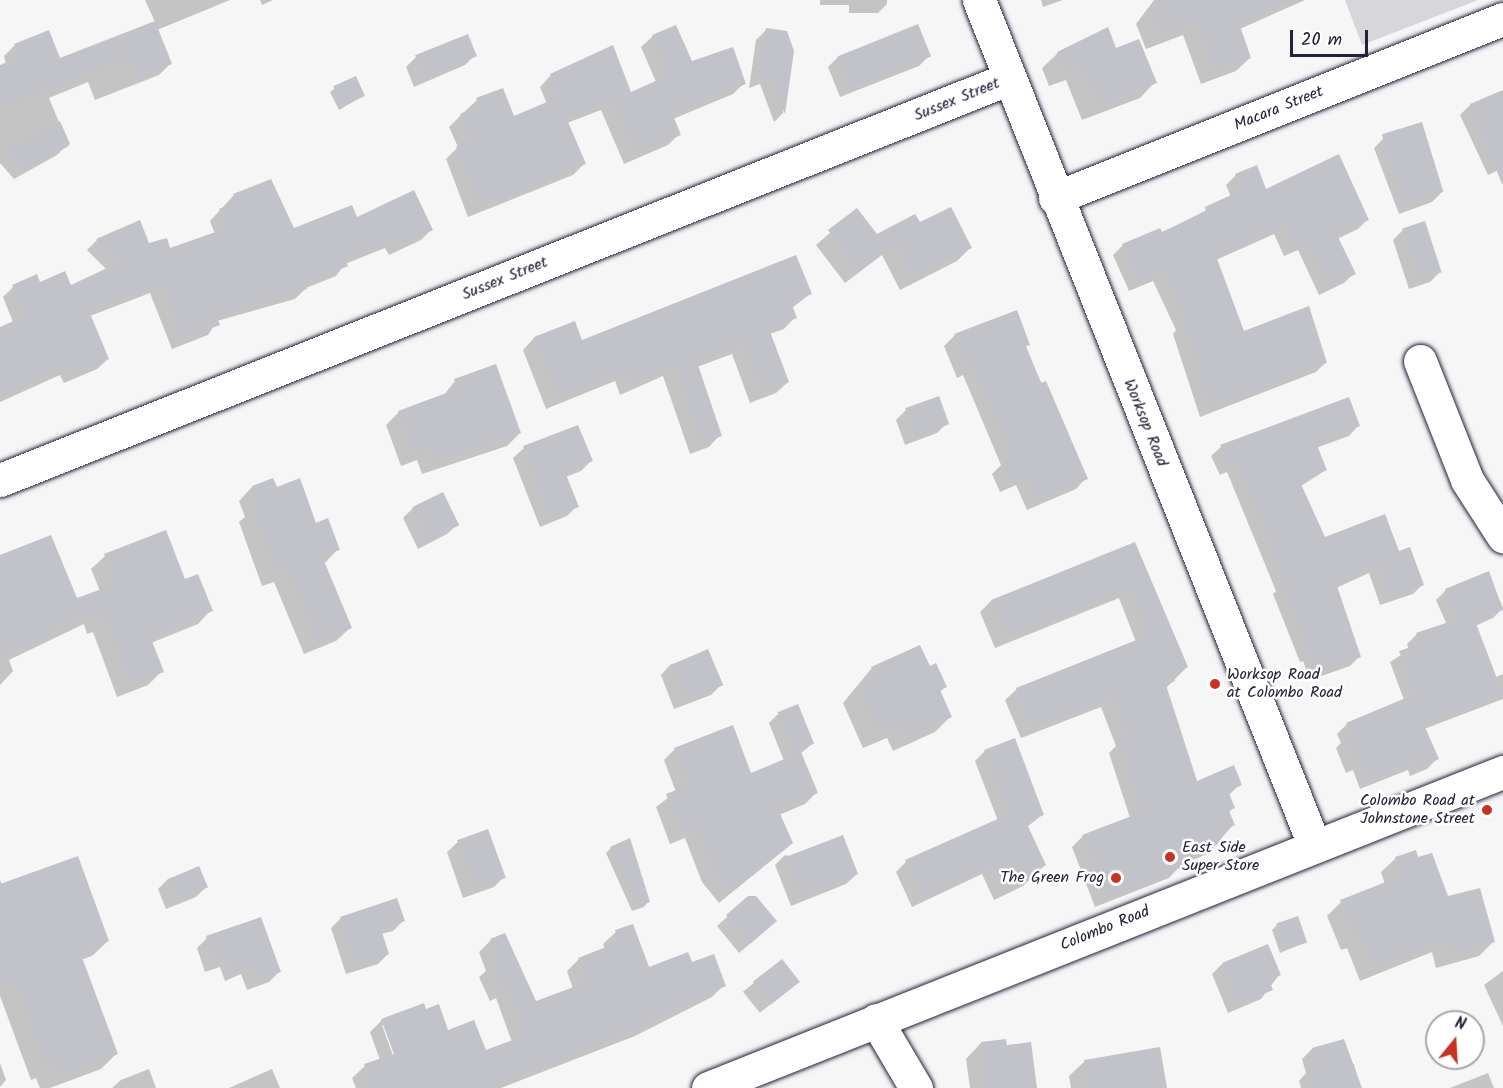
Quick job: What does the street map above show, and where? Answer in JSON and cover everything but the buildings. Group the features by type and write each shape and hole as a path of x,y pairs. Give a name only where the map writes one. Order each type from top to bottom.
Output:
{"street":[{"name":"Worksop Road","path":"979,0 1055,198 1314,846"},
{"name":"Macara Street","path":"1055,198 1503,19"},
{"name":"Sussex Street","path":"0,480 1010,78"},
{"path":"1420,361 1467,480 1503,536"},
{"name":"Colombo Road","path":"708,1088 1503,772"},
{"path":"876,1020 916,1088"}],"shaded area":[{"path":"1345,0 1478,0 1362,45"}],"place":[{"name":"Worksop Road at Colombo Road","path":"1215,684"},
{"name":"Colombo Road at Johnstone Street","path":"1487,810"},
{"name":"East Side Super Store","path":"1170,857"},
{"name":"The Green Frog","path":"1116,878"}]}
